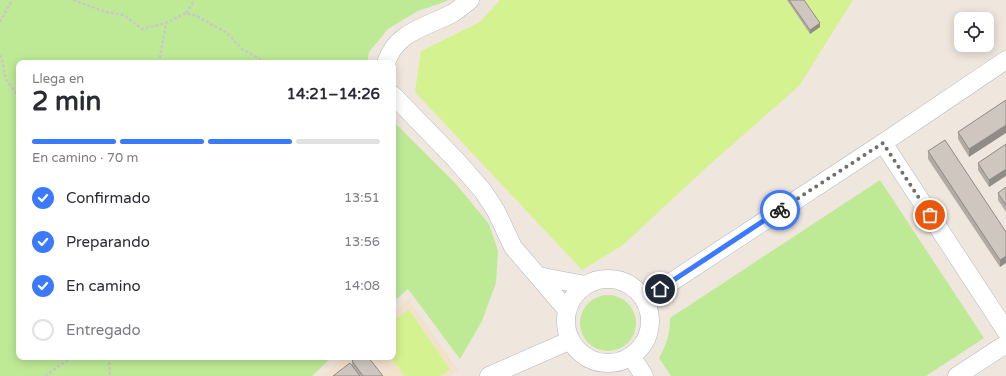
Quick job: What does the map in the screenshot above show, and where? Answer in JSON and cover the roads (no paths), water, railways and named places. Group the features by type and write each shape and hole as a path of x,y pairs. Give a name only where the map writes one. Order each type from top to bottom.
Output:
{"street":[{"path":"387,60 396,43 414,30 453,12 470,0"},
{"path":"644,300 883,143 1006,60"},
{"path":"396,98 456,159 483,191 496,211 513,248 567,310"},
{"path":"883,143 1006,331"},
{"path":"538,276 585,285"},
{"path":"600,279 616,279 631,286 644,300 649,312 649,329 643,344 631,356 617,361 602,362 588,357 576,348 571,340 567,331 567,310 573,296 585,285 600,279"},
{"path":"489,376 571,340"},
{"path":"957,376 1006,344"},
{"path":"631,356 644,376"}]}
